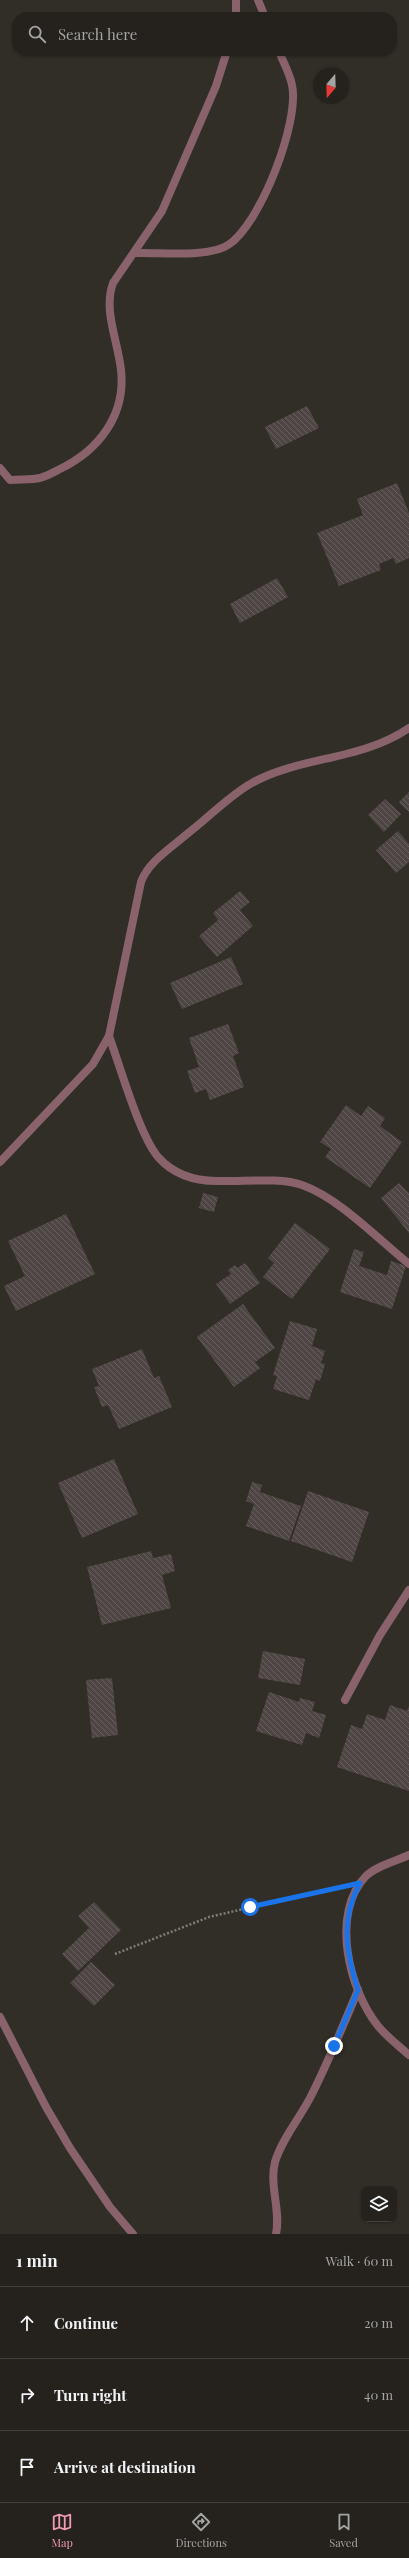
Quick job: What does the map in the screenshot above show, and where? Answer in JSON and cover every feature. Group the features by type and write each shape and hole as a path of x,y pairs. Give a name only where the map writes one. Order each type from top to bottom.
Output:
{"street":[{"path":"236,0 236,12"},
{"path":"258,0 263,12"},
{"path":"0,468 10,480 41,478 74,462 105,434 118,410 121,394 121,370 109,306 109,295 113,283 135,253 162,211 216,86 225,56"},
{"path":"135,253 211,252 228,245 240,234 263,201 290,128 292,86 281,56"},
{"path":"0,1162 94,1064 108,1036 143,875 165,852 251,783 288,769 341,757 394,739 409,728"},
{"path":"108,1036 142,1128 158,1157 175,1171 196,1181 280,1182 301,1184 343,1210 409,1264"},
{"path":"345,1700 383,1629 409,1590"},
{"path":"409,1855 371,1872 360,1883 349,1910 346,1927 350,1967 358,1990 378,2026 409,2055"},
{"path":"276,2234 278,2220 272,2178 275,2162 286,2138 310,2096 358,1990"},
{"path":"0,2017 46,2107 67,2142 110,2207 133,2234"}],"path":[{"path":"115,1954 209,1918 360,1883"}],"building":[{"path":"307,406 319,428 276,449 265,427"},
{"path":"397,483 409,513 409,558 396,564 393,558 379,564 381,570 339,586 317,533 363,515 357,499"},
{"path":"277,578 288,597 240,623 230,604"},
{"path":"409,792 409,812 399,802"},
{"path":"385,799 401,814 384,832 368,815"},
{"path":"398,831 409,844 409,862 396,873 376,850"},
{"path":"240,891 250,902 240,910 253,926 217,957 199,936 218,920 213,913"},
{"path":"231,957 243,984 182,1009 170,983"},
{"path":"228,1024 239,1053 233,1056 244,1087 210,1100 206,1089 195,1093 187,1071 199,1067 189,1038"},
{"path":"346,1105 361,1116 368,1106 385,1118 380,1126 402,1142 370,1188 325,1157 331,1149 320,1142"},
{"path":"399,1183 409,1193 409,1233 381,1198"},
{"path":"203,1193 218,1197 214,1212 199,1208"},
{"path":"66,1214 95,1274 16,1311 4,1286 25,1276 8,1241"},
{"path":"295,1223 330,1249 292,1299 263,1277 274,1263 268,1258"},
{"path":"354,1249 364,1252 359,1266 387,1275 391,1261 406,1266 392,1309 340,1292"},
{"path":"245,1263 260,1283 230,1304 216,1284 231,1274 228,1270 235,1265 237,1268"},
{"path":"243,1304 275,1348 255,1362 260,1368 234,1387 197,1337"},
{"path":"290,1321 317,1329 312,1346 325,1351 321,1363 325,1364 320,1381 316,1379 309,1400 273,1389 277,1376 273,1375"},
{"path":"142,1349 154,1378 159,1376 172,1407 119,1429 108,1405 102,1407 94,1387 99,1386 92,1369"},
{"path":"114,1459 138,1514 82,1538 58,1483"},
{"path":"252,1482 262,1485 260,1492 301,1506 289,1541 246,1526 254,1504 246,1501"},
{"path":"308,1491 369,1512 352,1562 291,1541"},
{"path":"151,1551 153,1558 171,1554 175,1571 162,1575 171,1608 102,1625 87,1567"},
{"path":"263,1651 305,1659 300,1685 258,1678"},
{"path":"112,1678 118,1735 92,1738 86,1680"},
{"path":"269,1692 299,1702 300,1698 315,1702 312,1711 326,1715 319,1738 306,1733 302,1745 256,1731"},
{"path":"390,1705 407,1711 409,1706 409,1791 337,1767 351,1725 362,1729 367,1714 385,1720"},
{"path":"94,1902 121,1930 78,1971 62,1954 89,1928 78,1916"},
{"path":"91,1962 115,1985 94,2006 70,1983"}],"route":[{"path":"250,1907 360,1883 354,1894 346,1927 346,1944 350,1967 358,1990 334,2046"}]}
